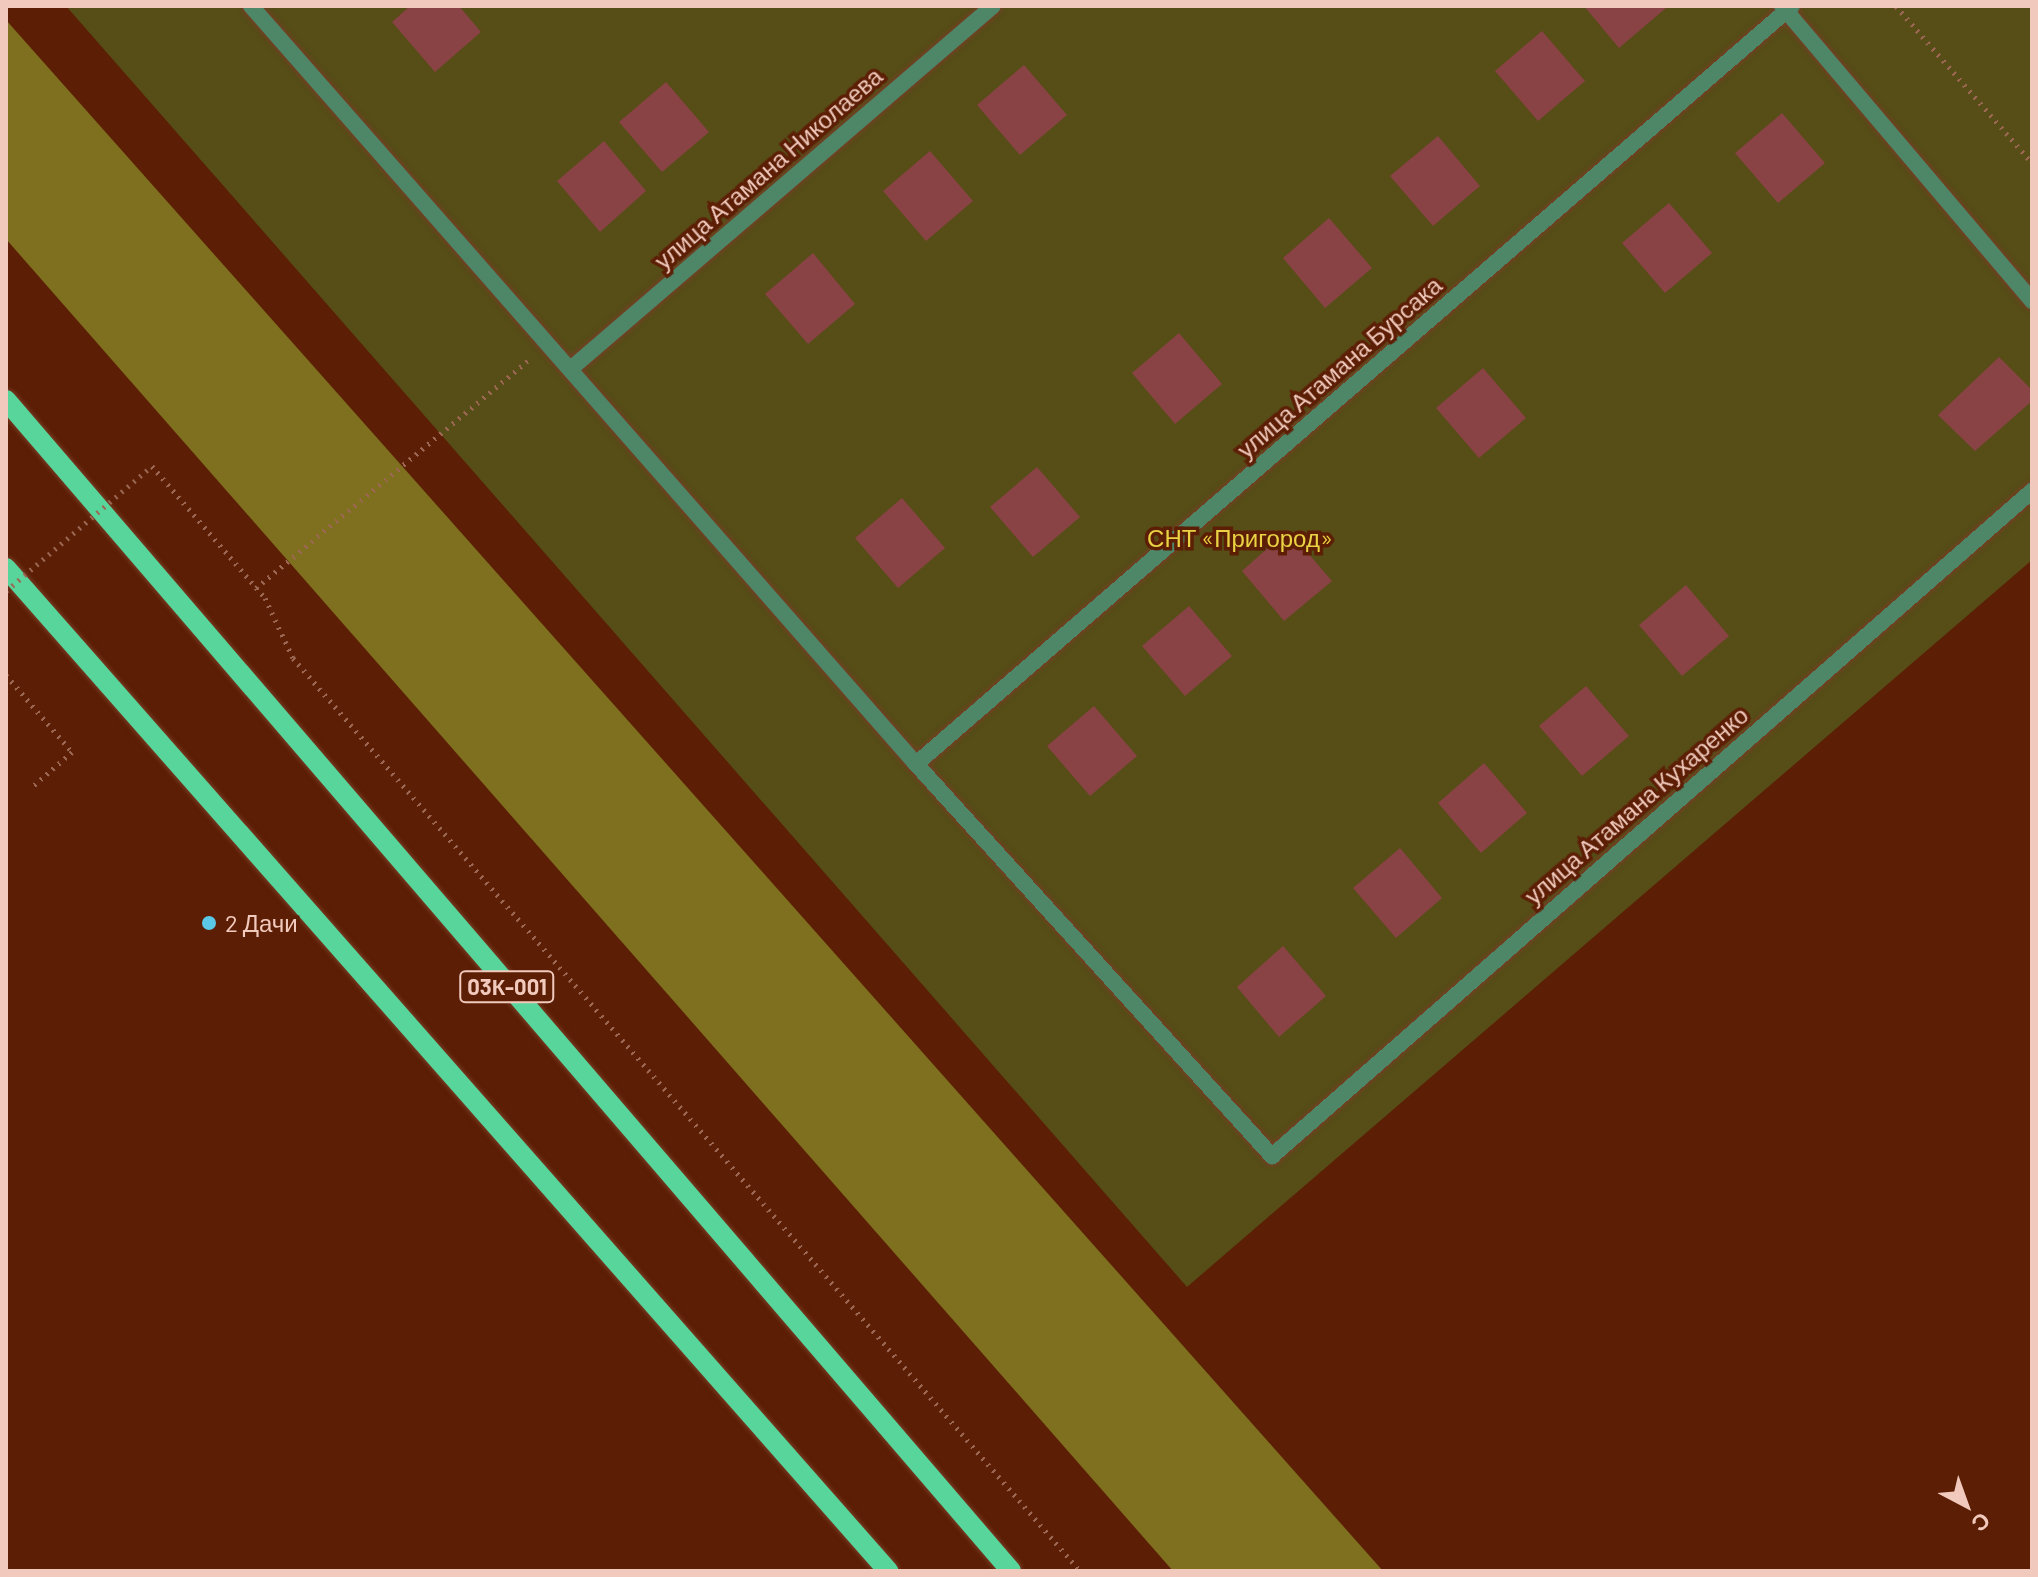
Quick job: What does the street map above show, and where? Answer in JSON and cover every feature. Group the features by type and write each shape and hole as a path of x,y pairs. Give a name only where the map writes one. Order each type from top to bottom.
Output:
{"main road":[{"name":"03К-001","path":"6,400 1011,1571"},
{"path":"6,568 888,1571"}],"street":[{"path":"251,6 574,366 916,764"},
{"name":"улица Атамана Николаева","path":"574,366 993,6"},
{"path":"1787,8 2032,301"},
{"name":"улица Атамана Бурсака","path":"916,764 1787,8"},
{"name":"улица Атамана Кухаренко","path":"916,764 1272,1156 2032,491"}],"path":[{"path":"1896,6 2032,163"},
{"path":"256,588 525,359 574,366"},
{"path":"6,591 152,466 256,588 293,658 1080,1571"},
{"path":"6,675 72,752 32,787"}],"green space":[{"name":"СНТ «Пригород»","path":"66,6 2032,6 2032,560 1187,1287"}],"shaded area":[{"path":"6,20 1383,1571 1173,1571 6,239"}],"building":[{"path":"410,6 459,6 481,32 435,72 392,22"},
{"path":"1584,6 1665,6 1666,8 1619,48"},
{"path":"1542,31 1585,81 1538,121 1495,71"},
{"path":"1024,65 1067,115 1020,155 977,105"},
{"path":"666,82 709,132 662,172 619,122"},
{"path":"1782,113 1825,163 1778,203 1735,153"},
{"path":"1438,136 1480,186 1433,226 1390,176"},
{"path":"604,141 646,191 600,232 557,181"},
{"path":"930,151 973,201 926,241 883,191"},
{"path":"1669,203 1712,253 1665,293 1622,243"},
{"path":"1329,218 1372,268 1325,308 1283,258"},
{"path":"813,253 855,304 808,344 765,294"},
{"path":"1179,333 1222,384 1175,424 1132,373"},
{"path":"1999,357 2032,390 2032,401 1975,451 1938,415"},
{"path":"1483,368 1526,418 1479,458 1436,408"},
{"path":"1037,467 1080,517 1033,557 990,507"},
{"path":"902,498 945,548 898,588 855,538"},
{"path":"1288,530 1332,581 1284,621 1242,571"},
{"path":"1686,585 1729,636 1682,676 1639,625"},
{"path":"1189,606 1232,656 1185,696 1142,646"},
{"path":"1586,686 1629,736 1582,776 1539,726"},
{"path":"1094,706 1137,756 1090,796 1047,746"},
{"path":"1484,763 1527,813 1481,853 1438,803"},
{"path":"1400,848 1442,898 1396,938 1353,888"},
{"path":"1283,946 1326,996 1279,1037 1237,987"}],"place":[{"name":"2 Дачи","path":"209,923"}]}
